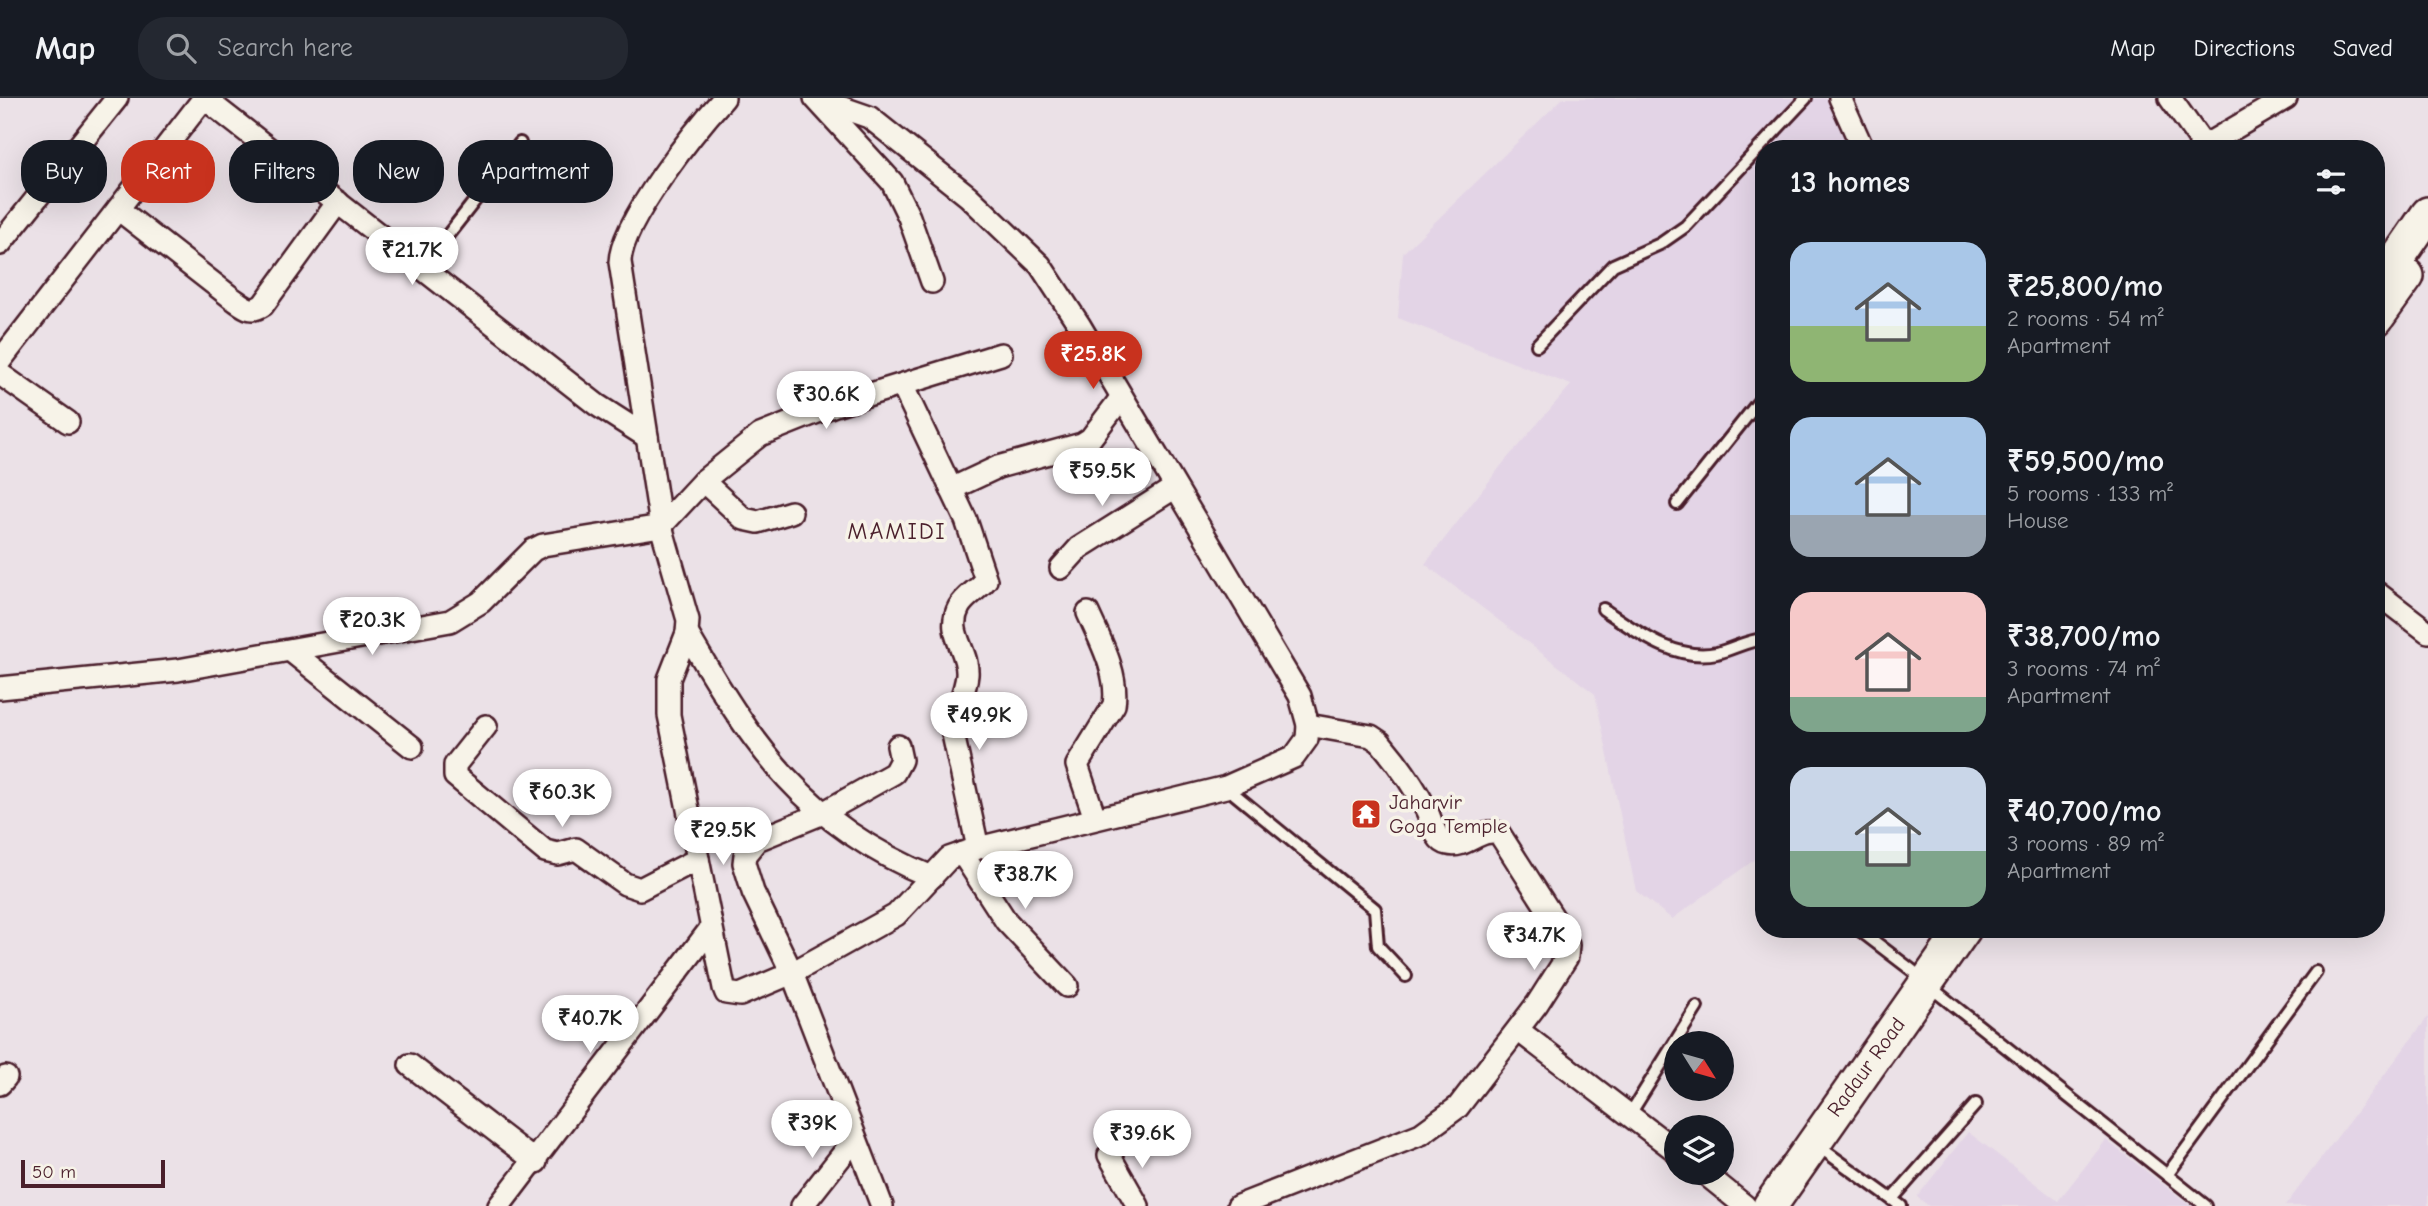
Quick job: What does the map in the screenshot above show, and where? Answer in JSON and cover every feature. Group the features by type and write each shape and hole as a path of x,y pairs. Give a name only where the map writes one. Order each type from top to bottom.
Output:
{"main road":[{"path":"2385,277 2428,214"},
{"path":"2385,306 2428,246"},
{"name":"Radaur Road","path":"1770,1206 1920,978 1939,938"},
{"name":"Radaur Road","path":"1751,1206 1920,978 1956,938"}],"street":[{"path":"0,244 117,98"},
{"path":"0,361 204,98 258,140"},
{"path":"724,98 662,178 623,242 620,253 661,526 684,601 687,633 667,691 669,715 726,993 740,995 792,973 896,915 949,858 970,850 1226,787 1294,757 1307,739 1308,725 1300,695 1040,265 1016,239 869,117 816,99"},
{"path":"1840,98 1859,140"},
{"path":"2170,98 2197,140"},
{"path":"2213,140 2286,98"},
{"path":"816,99 892,182 909,217 932,282"},
{"path":"118,209 248,310 256,310 268,299 337,203"},
{"path":"339,203 597,405 647,437"},
{"path":"0,688 178,670 450,621 481,602 533,550 543,545 661,526 703,481 760,435 835,405 1001,354"},
{"path":"0,374 68,422"},
{"path":"902,385 966,520 986,580 964,600 954,624 954,637 966,662 967,674 953,719 953,734 970,850 1006,921 1067,986"},
{"path":"951,489 998,467 1082,444 1090,439 1121,398"},
{"path":"703,481 744,519 752,522 791,512"},
{"path":"1061,568 1079,548 1174,488"},
{"path":"2385,599 2428,632"},
{"path":"1088,613 1101,643 1116,696 1114,705 1077,765 1095,818"},
{"path":"687,633 733,711 792,787 821,814 854,838 932,877"},
{"path":"291,651 412,747"},
{"path":"1238,1206 1421,1134 1444,1120 1458,1107 1518,1030 1562,968 1569,945 1542,895 1504,838 1492,831 1458,844 1445,844 1439,839 1426,809 1380,742 1370,736 1308,725"},
{"path":"486,726 455,765 455,776 545,851 558,854 576,849 625,884 640,889 698,859"},
{"path":"882,1206 792,973 744,871 745,855 764,836 821,814 894,773 901,760 898,746"},
{"path":"499,1206 536,1162 711,928"},
{"path":"1518,1030 1664,1141"},
{"path":"410,1065 536,1162"},
{"path":"802,1206 855,1140"},
{"path":"1109,1155 1138,1206"},
{"path":"1719,1185 1745,1206"}],"lane":[{"path":"1767,140 1806,98"},
{"path":"1537,345 1613,265 1660,244 1686,226 1755,152"},
{"path":"422,268 473,203"},
{"path":"1677,504 1755,406"},
{"path":"1603,609 1644,637 1692,654 1718,653 1755,642"},
{"path":"1226,787 1375,909 1378,916 1378,946 1406,976"},
{"path":"1869,938 2206,1206"},
{"path":"2167,1175 2316,972"},
{"path":"1630,1114 1697,1007"},
{"path":"1812,1141 1896,1203 1976,1104"}],"shaded area":[{"path":"1563,98 1836,98 1852,140 1755,140 1755,859 1672,919 1636,891 1595,694 1425,564 1504,462 1571,385 1398,318 1403,253"},
{"path":"2428,1017 2428,1206 2285,1206"},
{"path":"1968,1132 2058,1201 2106,1140 2191,1206 1929,1206 1917,1197"}],"place":[{"name":"Jaharvir Goga Temple","path":"1366,814"}],"district":[{"name":"MAMIDI","path":"897,531"}]}
